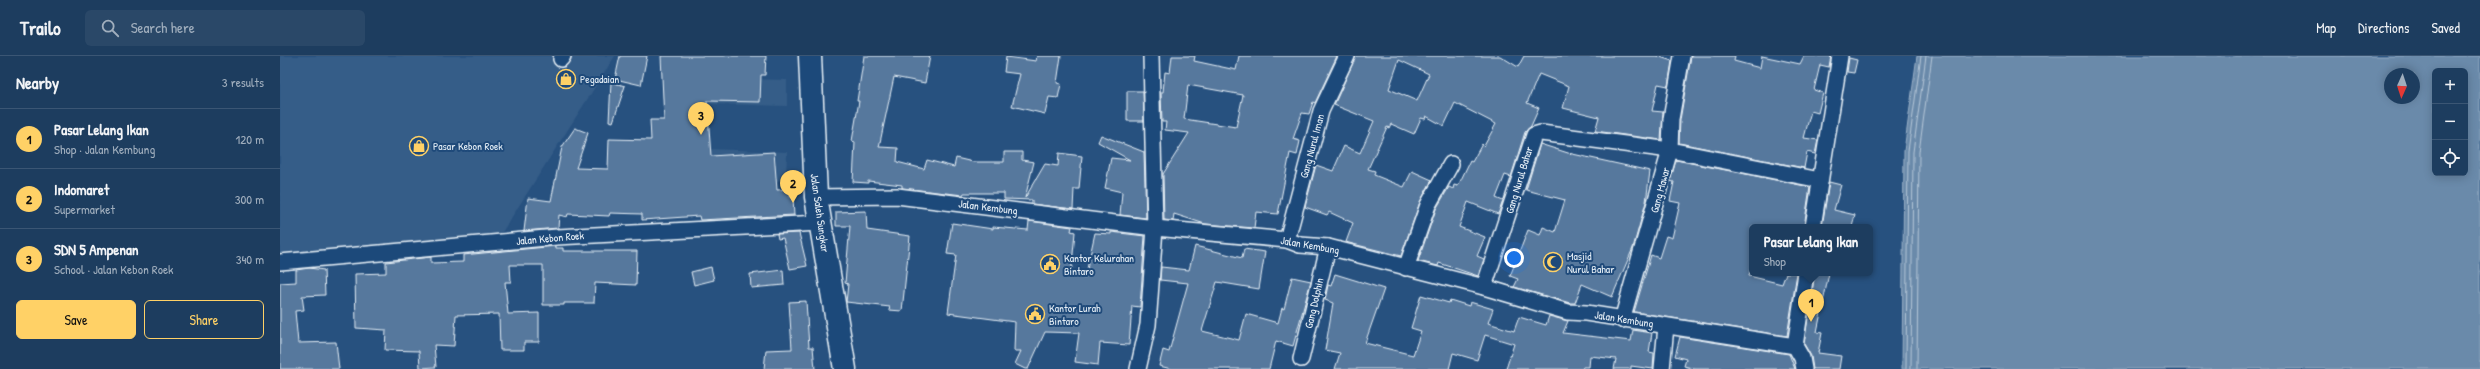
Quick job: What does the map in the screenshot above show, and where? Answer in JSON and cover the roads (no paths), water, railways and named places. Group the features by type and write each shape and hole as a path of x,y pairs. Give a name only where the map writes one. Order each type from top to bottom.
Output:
{"highway":[{"name":"Jalan Saleh Sungkar","path":"810,56 816,197 845,369"}],"street":[{"path":"1138,369 1148,325 1155,228 1151,56"},
{"name":"Gang Nurul Iman","path":"1286,240 1321,111 1347,56"},
{"name":"Gang Mawar","path":"1622,320 1670,150 1671,119 1682,56"},
{"path":"1813,224 1840,56"},
{"name":"Gang Nurul Bahar","path":"1484,287 1534,135 1541,133 1670,150"},
{"path":"1670,150 1820,180"},
{"path":"1406,268 1428,205 1451,164"},
{"name":"Jalan Kembung","path":"816,197 897,196 1155,228 1286,240 1300,244 1328,247 1484,287 1568,312 1795,346"},
{"name":"Jalan Kebon Roek","path":"280,262 557,237 820,223"},
{"name":"Gang Dolphin","path":"1301,359 1328,247"},
{"path":"1804,369 1802,358 1795,346 1806,276"},
{"path":"1662,369 1666,326"}],"water":[{"path":"1917,56 2480,56 2480,369 1902,369 1904,151"}],"place":[{"name":"Pegadaian","path":"566,79"},
{"name":"SDN 5 Ampenan","path":"701,135"},
{"name":"Pasar Kebon Roek","path":"419,146"},
{"name":"Indomaret","path":"793,203"},
{"name":"Masjid Nurul Bahar","path":"1553,262"},
{"name":"Kantor Kelurahan Bintaro","path":"1050,264"},
{"name":"Kantor Lurah Bintaro","path":"1035,314"},
{"name":"Pasar Lelang Ikan","path":"1811,322"}]}
